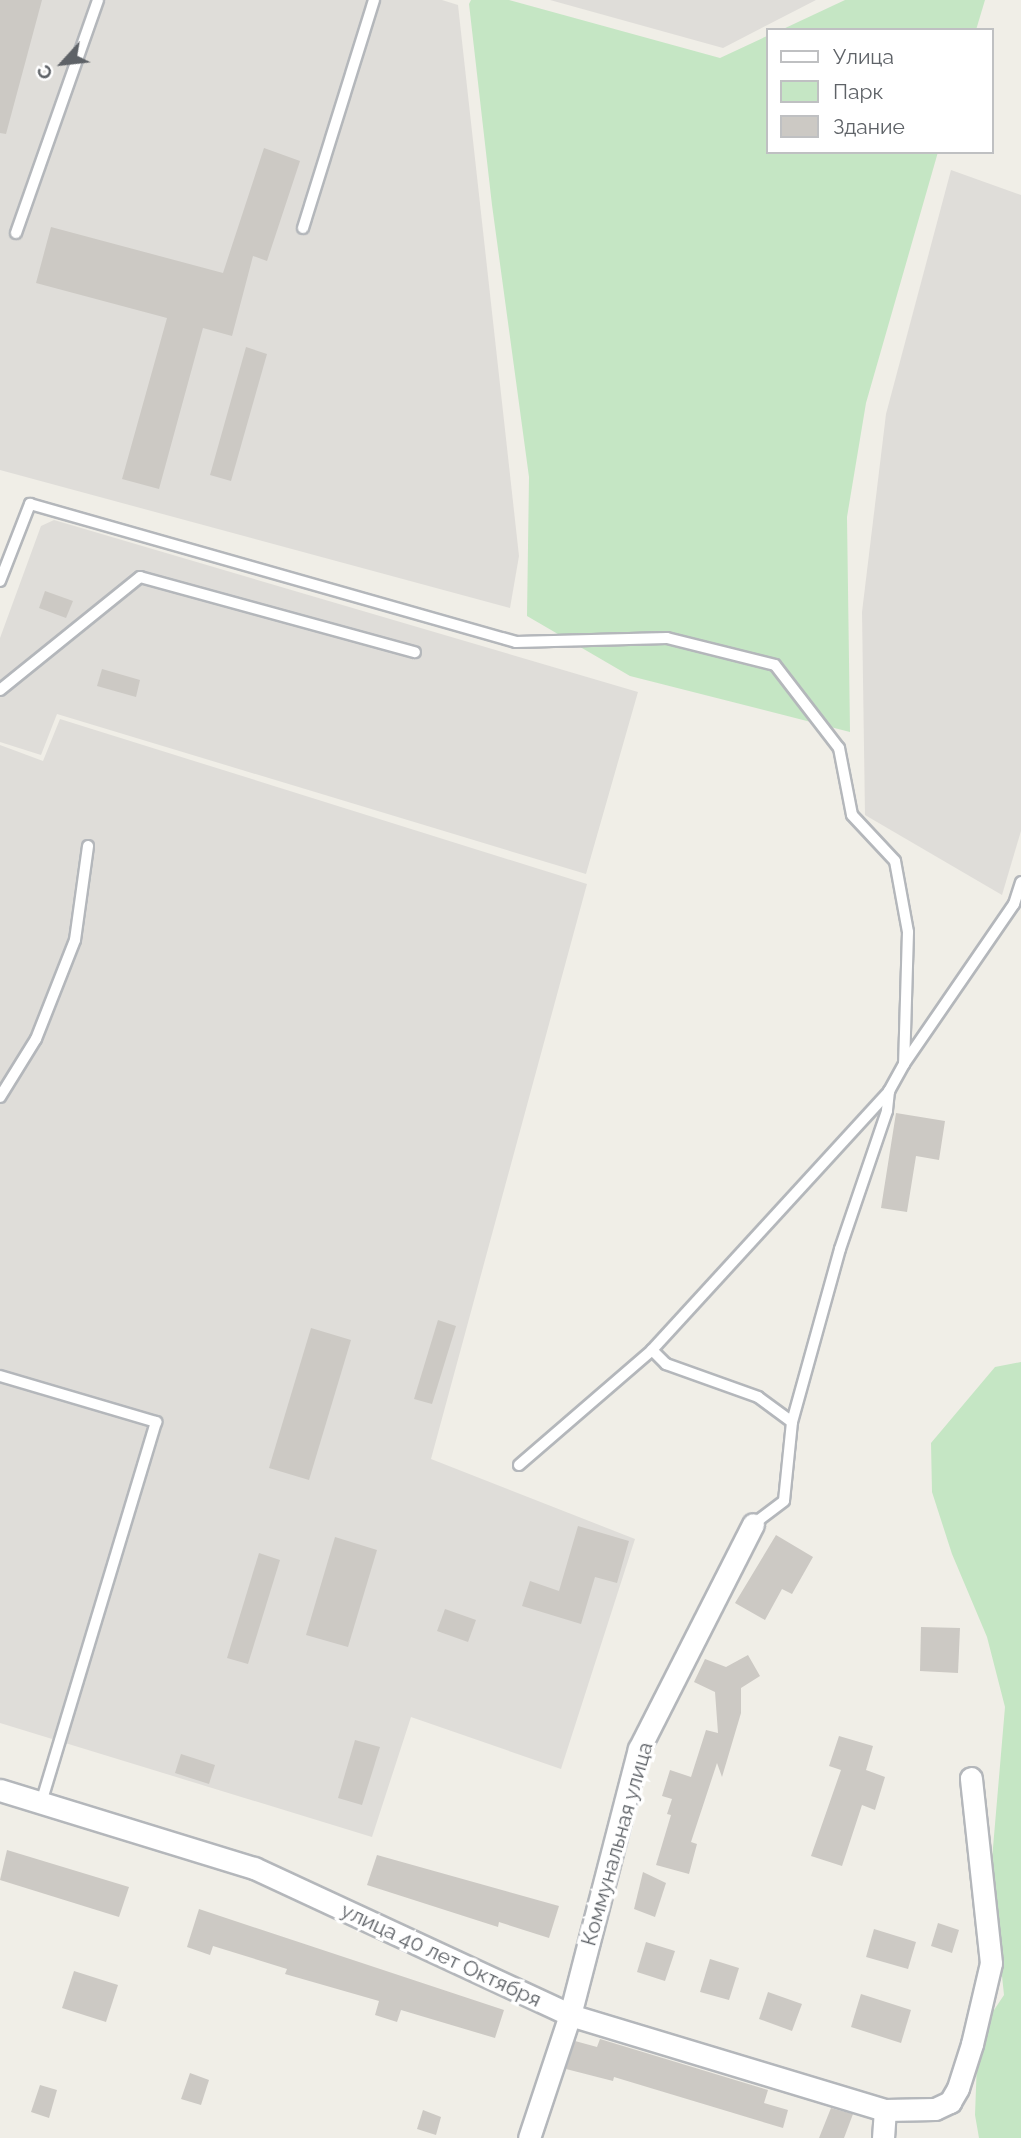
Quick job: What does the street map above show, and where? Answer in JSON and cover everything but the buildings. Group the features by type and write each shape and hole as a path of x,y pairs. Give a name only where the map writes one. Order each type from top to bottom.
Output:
{"street":[{"name":"Коммунальная улица","path":"529,2138 570,2015 639,1749 753,1524"},
{"name":"улица 40 лет Октября","path":"0,1790 254,1868 570,2015 885,2110 935,2109 950,2102 958,2088 972,2045 991,1963 971,1778"},
{"path":"883,2138 885,2110"}],"lane":[{"path":"16,233 98,0"},
{"path":"303,228 374,0"},
{"path":"0,581 30,504 516,642 667,638 775,666 839,748 852,815 895,861 908,932 904,1064"},
{"path":"0,690 140,578 415,652"},
{"path":"0,1097 36,1039 75,940 88,846"},
{"path":"519,1465 652,1350 889,1091 904,1064 1014,904 1021,881"},
{"path":"753,1524 784,1501 792,1422 840,1249 887,1111 889,1091"},
{"path":"652,1350 666,1364 758,1397 792,1422"},
{"path":"0,1376 156,1422 41,1802"}],"shaded area":[{"path":"0,0 442,0 458,5 519,556 510,608 0,470"},
{"path":"550,0 816,0 723,48"},
{"path":"951,170 1021,195 1021,831 1002,895 865,815 862,612 886,414"},
{"path":"54,520 638,692 586,874 57,714 41,755 0,742 0,638 41,526"},
{"path":"60,719 587,884 431,1459 635,1539 561,1769 411,1717 372,1837 0,1723 0,745 43,761"}],"green space":[{"path":"471,0 509,0 720,58 766,36 766,154 937,154 866,403 847,517 850,732 630,676 527,616 529,477 492,205 469,4"},
{"path":"845,0 985,0 977,28 785,28"},
{"path":"1021,1362 1021,2138 979,2138 975,2115 978,2034 1004,1995 991,1871 1005,1707 987,1637 952,1554 932,1492 931,1443 995,1367"}]}
